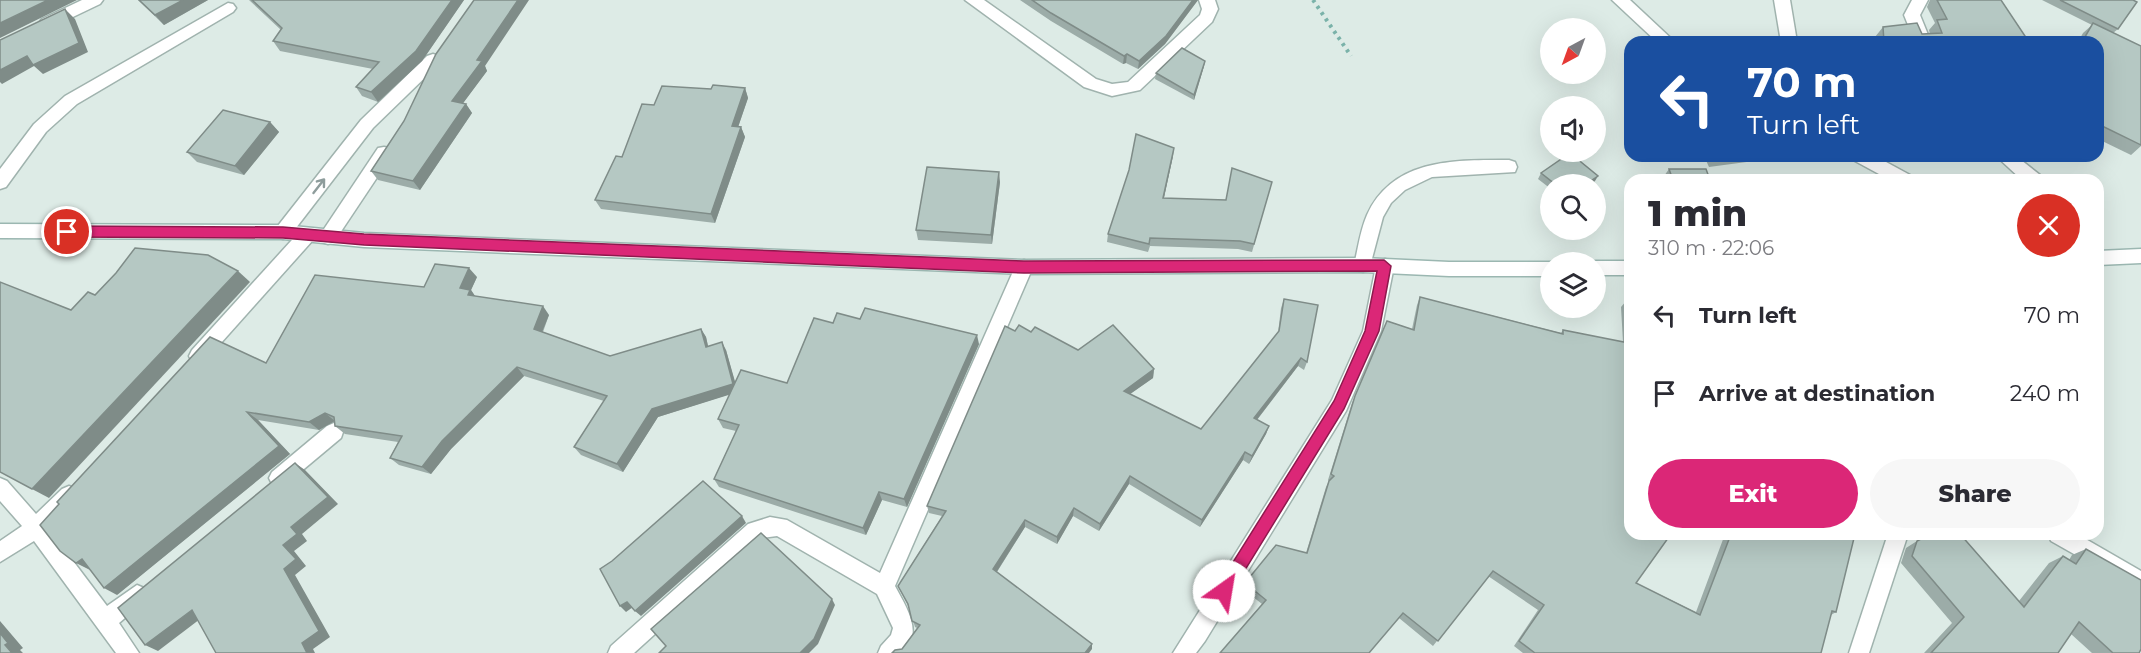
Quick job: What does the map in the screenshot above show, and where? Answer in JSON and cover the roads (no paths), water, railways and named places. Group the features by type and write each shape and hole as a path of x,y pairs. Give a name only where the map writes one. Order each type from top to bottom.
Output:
{"street":[{"path":"32,31 95,0"},
{"path":"973,0 1090,83 1122,91 1134,86 1207,18 1210,9 1207,0"},
{"path":"1620,0 1660,36"},
{"path":"1782,0 1788,36"},
{"path":"1920,0 1912,15 1921,36"},
{"path":"0,182 40,128 71,100 228,8"},
{"path":"283,232 367,124 436,55 413,103"},
{"path":"328,237 391,143"},
{"path":"1872,162 1893,174"},
{"path":"2012,162 2026,174"},
{"path":"1363,266 1375,216 1391,192 1408,179 1429,170 1445,167 1509,167"},
{"path":"0,231 283,232 328,237 1024,267 1540,268"},
{"path":"183,373 307,235"},
{"path":"2104,258 2141,256"},
{"path":"1183,653 1198,634 1339,405 1372,331 1384,266"},
{"path":"884,586 1024,267"},
{"path":"1606,268 1624,268"},
{"path":"261,492 334,432"},
{"path":"0,486 36,528 129,653"},
{"path":"0,552 36,528 78,486"},
{"path":"618,653 755,531 771,525 780,527 884,586 901,619 903,628 900,641 888,653"},
{"path":"1859,653 1896,540"},
{"path":"2068,540 2141,582"},
{"path":"106,620 152,583"}]}
